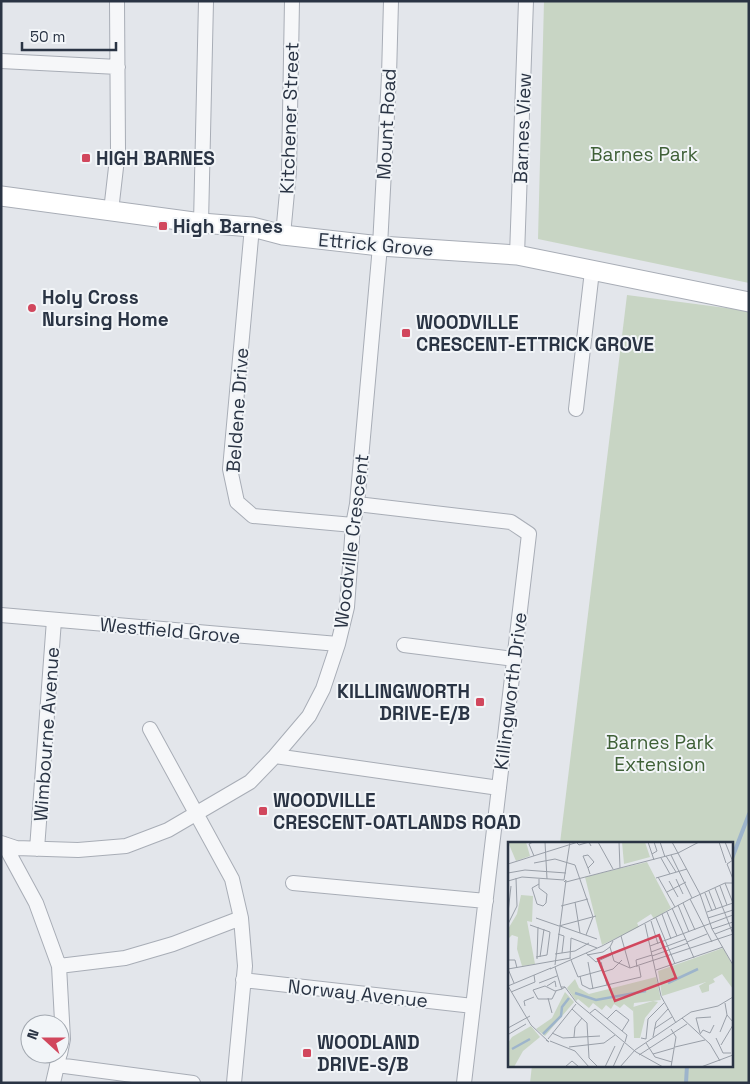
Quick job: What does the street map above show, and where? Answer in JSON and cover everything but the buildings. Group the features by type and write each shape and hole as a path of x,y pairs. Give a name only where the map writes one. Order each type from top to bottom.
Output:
{"street":[{"path":"111,211 118,150 117,1"},
{"path":"200,223 206,1"},
{"name":"Kitchener Street","path":"283,235 289,171 292,1"},
{"name":"Mount Road","path":"380,246 391,1"},
{"name":"Barnes View","path":"517,255 526,1"},
{"path":"1,61 118,67"},
{"name":"Ettrick Grove","path":"1,196 200,223 252,227 283,235 380,246 517,255 749,302"},
{"name":"Beldene Drive","path":"252,227 230,469 237,502 253,516 353,525"},
{"name":"Woodville Crescent","path":"3,844 16,848 78,850 126,846 168,830 250,782 276,756 309,716 323,689 338,644 347,607 380,246"},
{"path":"576,410 592,271"},
{"name":"Killingworth Drive","path":"357,504 512,522 529,534 464,1083"},
{"name":"Westfield Grove","path":"1,615 338,644"},
{"name":"Wimbourne Avenue","path":"37,849 54,620"},
{"path":"404,645 514,659"},
{"path":"150,729 232,879 241,918 245,966 234,1083"},
{"path":"276,756 499,788"},
{"path":"3,844 36,903 59,966 62,1014"},
{"path":"293,883 486,902"},
{"path":"59,966 125,958 173,944 241,918"},
{"name":"Norway Avenue","path":"244,980 473,1006"},
{"path":"70,1060 193,1083"},
{"path":"53,1083 58,1064"}],"green space":[{"name":"Barnes Park","path":"544,1 749,1 749,283 538,239"},
{"name":"Barnes Park Extension","path":"627,295 749,311 749,1083 530,1083 532,1066 732,1066 732,842 560,842"}],"waterway":[{"path":"732,858 749,814"},
{"path":"686,1083 687,1066"}],"place":[{"name":"HIGH BARNES","path":"86,158"},
{"name":"High Barnes","path":"163,226"},
{"name":"Holy Cross Nursing Home","path":"32,308"},
{"name":"WOODVILLE CRESCENT-ETTRICK GROVE","path":"406,333"},
{"name":"KILLINGWORTH DRIVE-E/B","path":"480,702"},
{"name":"WOODVILLE CRESCENT-OATLANDS ROAD","path":"263,811"},
{"name":"WOODLAND DRIVE-S/B","path":"307,1053"}]}
